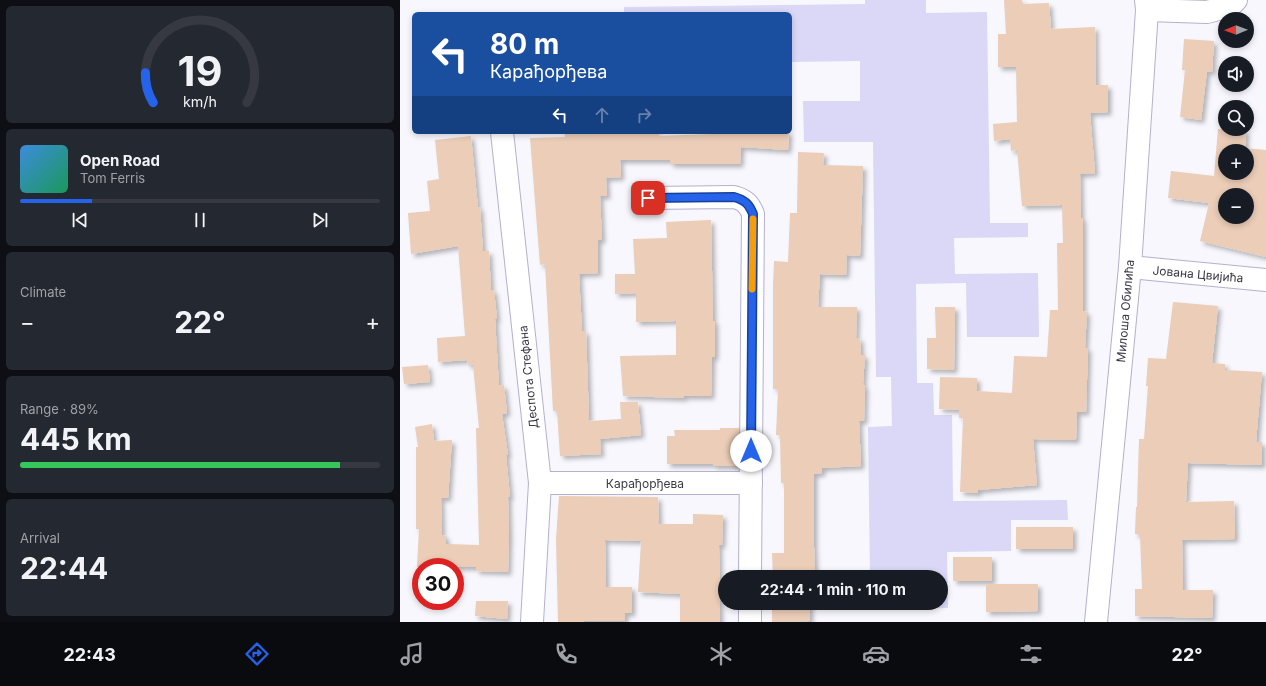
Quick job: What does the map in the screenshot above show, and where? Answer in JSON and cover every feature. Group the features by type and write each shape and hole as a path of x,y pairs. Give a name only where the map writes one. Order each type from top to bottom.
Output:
{"street":[{"path":"1147,5 1208,12 1230,6 1236,0"},
{"name":"Милоша Обилића","path":"1096,622 1130,267 1147,5"},
{"name":"Деспота Стефана","path":"502,134 540,483 532,622"},
{"path":"648,198 734,197 747,202 753,214 750,570"},
{"name":"Јована Цвијића","path":"1130,267 1266,280"},
{"name":"Карађорђева","path":"540,483 751,483"},
{"path":"750,610 750,622"}],"shaded area":[{"path":"865,0 926,0 926,13 987,12 990,223 1028,223 1028,237 954,238 955,274 1038,273 1039,337 967,337 966,283 916,284 917,383 933,383 934,415 952,415 953,501 1067,500 1068,520 1011,520 1011,551 947,552 947,570 870,570 868,427 892,426 891,377 876,377 873,142 804,142 803,101 860,101 860,61 792,62 792,12 624,12 624,7 865,4"}],"building":[{"path":"1004,0 1022,0 1023,4 1049,3 1051,29 1095,27 1096,85 1108,85 1108,112 1090,113 1095,173 1080,174 1081,218 1083,218 1083,311 1087,312 1085,348 1088,348 1086,412 1077,412 1076,440 1033,439 1037,485 978,490 978,493 960,492 963,418 959,418 959,410 939,409 940,377 977,378 977,391 1012,393 1014,356 1047,357 1050,310 1058,310 1057,243 1063,243 1062,205 1022,206 1017,150 1011,151 1010,139 994,141 993,124 1017,122 1016,67 998,67 998,34 1006,34"},
{"path":"1184,39 1214,41 1212,72 1207,71 1201,120 1180,117 1185,70 1182,70"},
{"path":"1218,129 1218,136 1246,136 1245,144 1218,144 1218,180 1254,180 1254,149 1266,150 1266,257 1200,241 1209,203 1168,198 1171,171 1214,176"},
{"path":"564,134 659,134 659,136 789,134 788,150 741,147 740,164 670,164 670,160 620,160 621,177 606,178 607,196 600,196 602,240 598,240 598,273 579,274 582,331 586,331 589,421 621,419 620,402 638,402 641,435 600,439 601,454 560,456 557,411 553,411 545,264 540,265 530,138 565,137"},
{"path":"471,136 478,208 480,207 483,251 489,251 491,290 494,290 497,319 495,319 499,386 504,385 507,413 502,414 508,455 506,455 510,497 508,497 508,572 476,571 476,567 464,567 464,558 417,558 419,529 416,529 416,447 418,447 415,427 432,424 434,441 452,440 448,498 441,498 442,535 446,536 446,544 479,545 476,428 479,428 473,365 468,365 467,360 438,362 437,338 465,336 458,246 411,254 408,213 430,211 427,181 439,179 435,140"},
{"path":"798,152 824,153 823,165 863,166 860,256 847,255 846,275 820,274 818,307 857,307 856,338 860,338 861,355 865,355 863,384 865,387 864,421 859,421 861,466 822,468 822,473 814,474 815,570 773,570 772,553 784,553 784,483 781,483 780,435 776,435 778,389 773,389 774,261 788,262 790,213 797,213"},
{"path":"711,220 715,357 712,357 711,396 684,396 684,398 623,396 620,356 676,355 676,321 636,322 636,293 615,294 615,274 635,274 633,239 667,238 666,222"},
{"path":"1173,302 1218,306 1212,363 1225,364 1225,370 1262,372 1256,442 1262,442 1262,465 1188,463 1186,502 1234,501 1235,539 1182,540 1183,590 1213,590 1212,618 1135,616 1135,589 1142,589 1140,535 1135,534 1139,439 1144,439 1148,386 1146,386 1148,358 1166,359"},
{"path":"935,307 955,307 954,370 927,369 927,338 936,338"},
{"path":"428,365 430,382 404,384 402,367"},
{"path":"720,428 739,428 738,466 713,466 713,464 667,464 667,436 675,436 674,430 720,430"},
{"path":"559,496 658,497 659,524 693,524 693,514 723,515 722,545 719,545 719,570 718,570 718,610 720,610 720,622 680,622 680,594 638,592 641,541 605,540 606,587 632,587 632,613 625,613 625,621 558,622 556,539"},
{"path":"1016,527 1073,527 1073,549 1016,549"},
{"path":"953,557 992,557 992,581 953,581"},
{"path":"986,584 1038,584 1038,611 986,612"},
{"path":"476,601 508,601 507,619 475,616"},
{"path":"772,610 810,610 810,621 772,622"}],"slow traffic":[{"path":"752,289 753,219"}],"route":[{"path":"648,198 734,197 747,202 750,206 753,214 751,451"}]}
